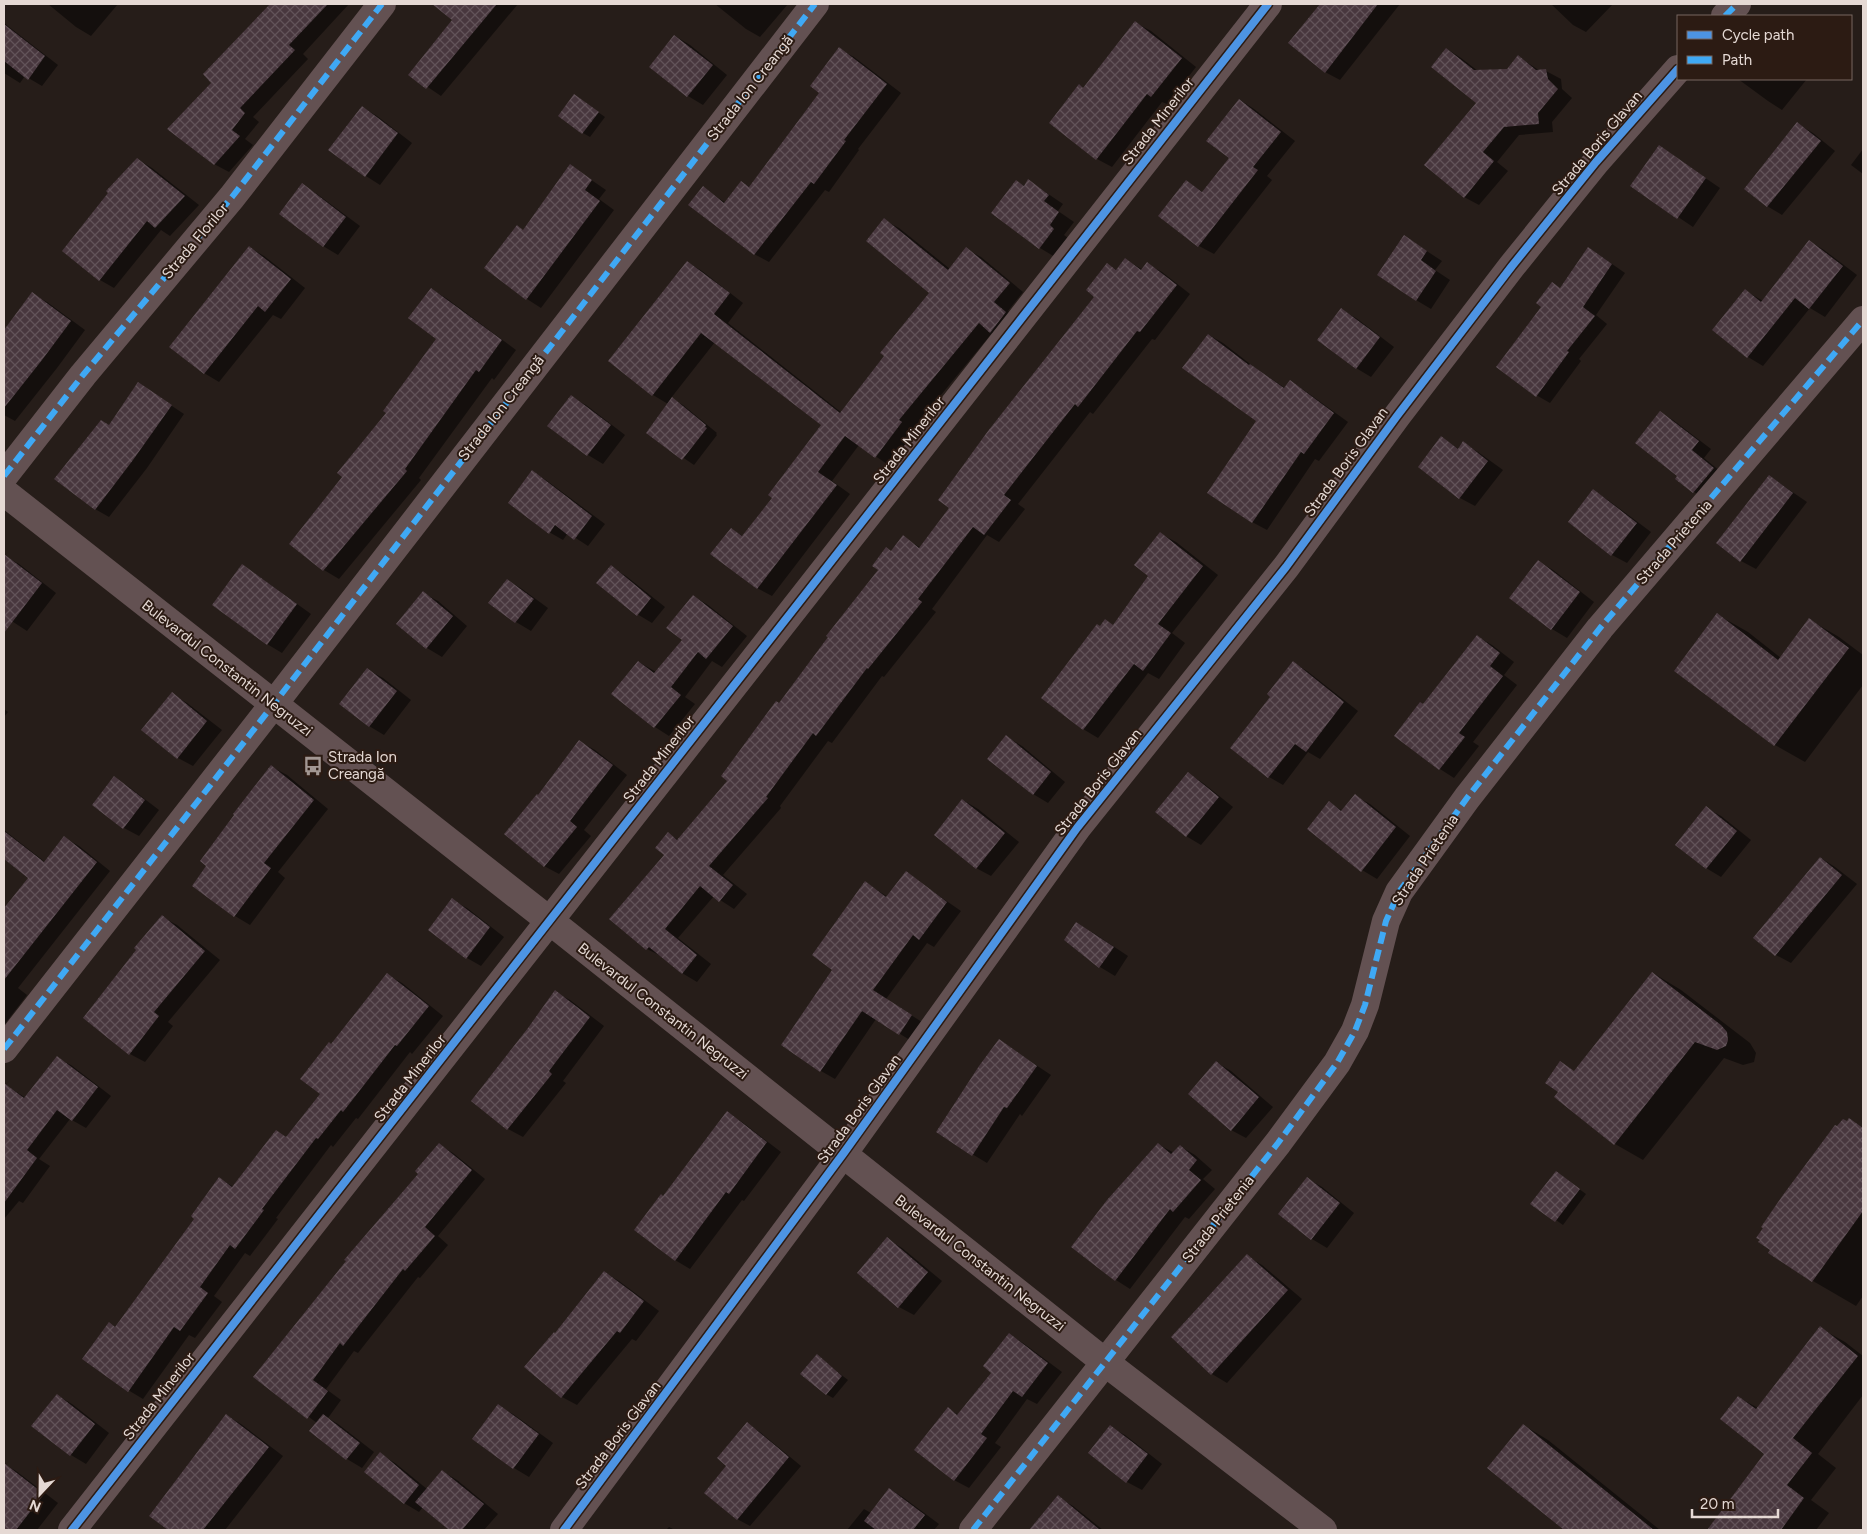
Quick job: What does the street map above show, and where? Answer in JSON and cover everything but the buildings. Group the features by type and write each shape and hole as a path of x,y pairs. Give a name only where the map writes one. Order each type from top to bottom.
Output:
{"street":[{"name":"Strada Florilor","path":"4,476 82,375 232,197 382,4"},
{"name":"Strada Ion Creangă","path":"4,1049 273,705 815,4"},
{"name":"Strada Minerilor","path":"72,1530 1268,4"},
{"path":"1727,15 1736,4"},
{"name":"Strada Boris Glavan","path":"564,1530 843,1154 1077,828 1286,567 1397,416 1512,266 1596,162 1677,71"},
{"name":"Strada Prietenia","path":"973,1530 1278,1143 1337,1063 1355,1031 1365,1005 1386,921 1400,892 1467,798 1600,628 1863,320"},
{"name":"Bulevardul Constantin Negruzzi","path":"4,492 550,921 1106,1363 1323,1530"}],"marked path":[{"path":"4,476 83,375 232,197 382,4"},
{"path":"4,1049 273,705 815,4"},
{"path":"1726,15 1737,4"},
{"path":"973,1530 1278,1143 1337,1063 1355,1031 1365,1005 1386,921 1399,892 1467,798 1600,628 1863,320"}],"cycle path":[{"path":"72,1530 1268,4"},
{"path":"564,1530 843,1154 1077,828 1286,567 1397,416 1512,266 1596,162 1677,70"}],"place":[{"name":"Strada Ion Creangă","path":"313,766"}]}
